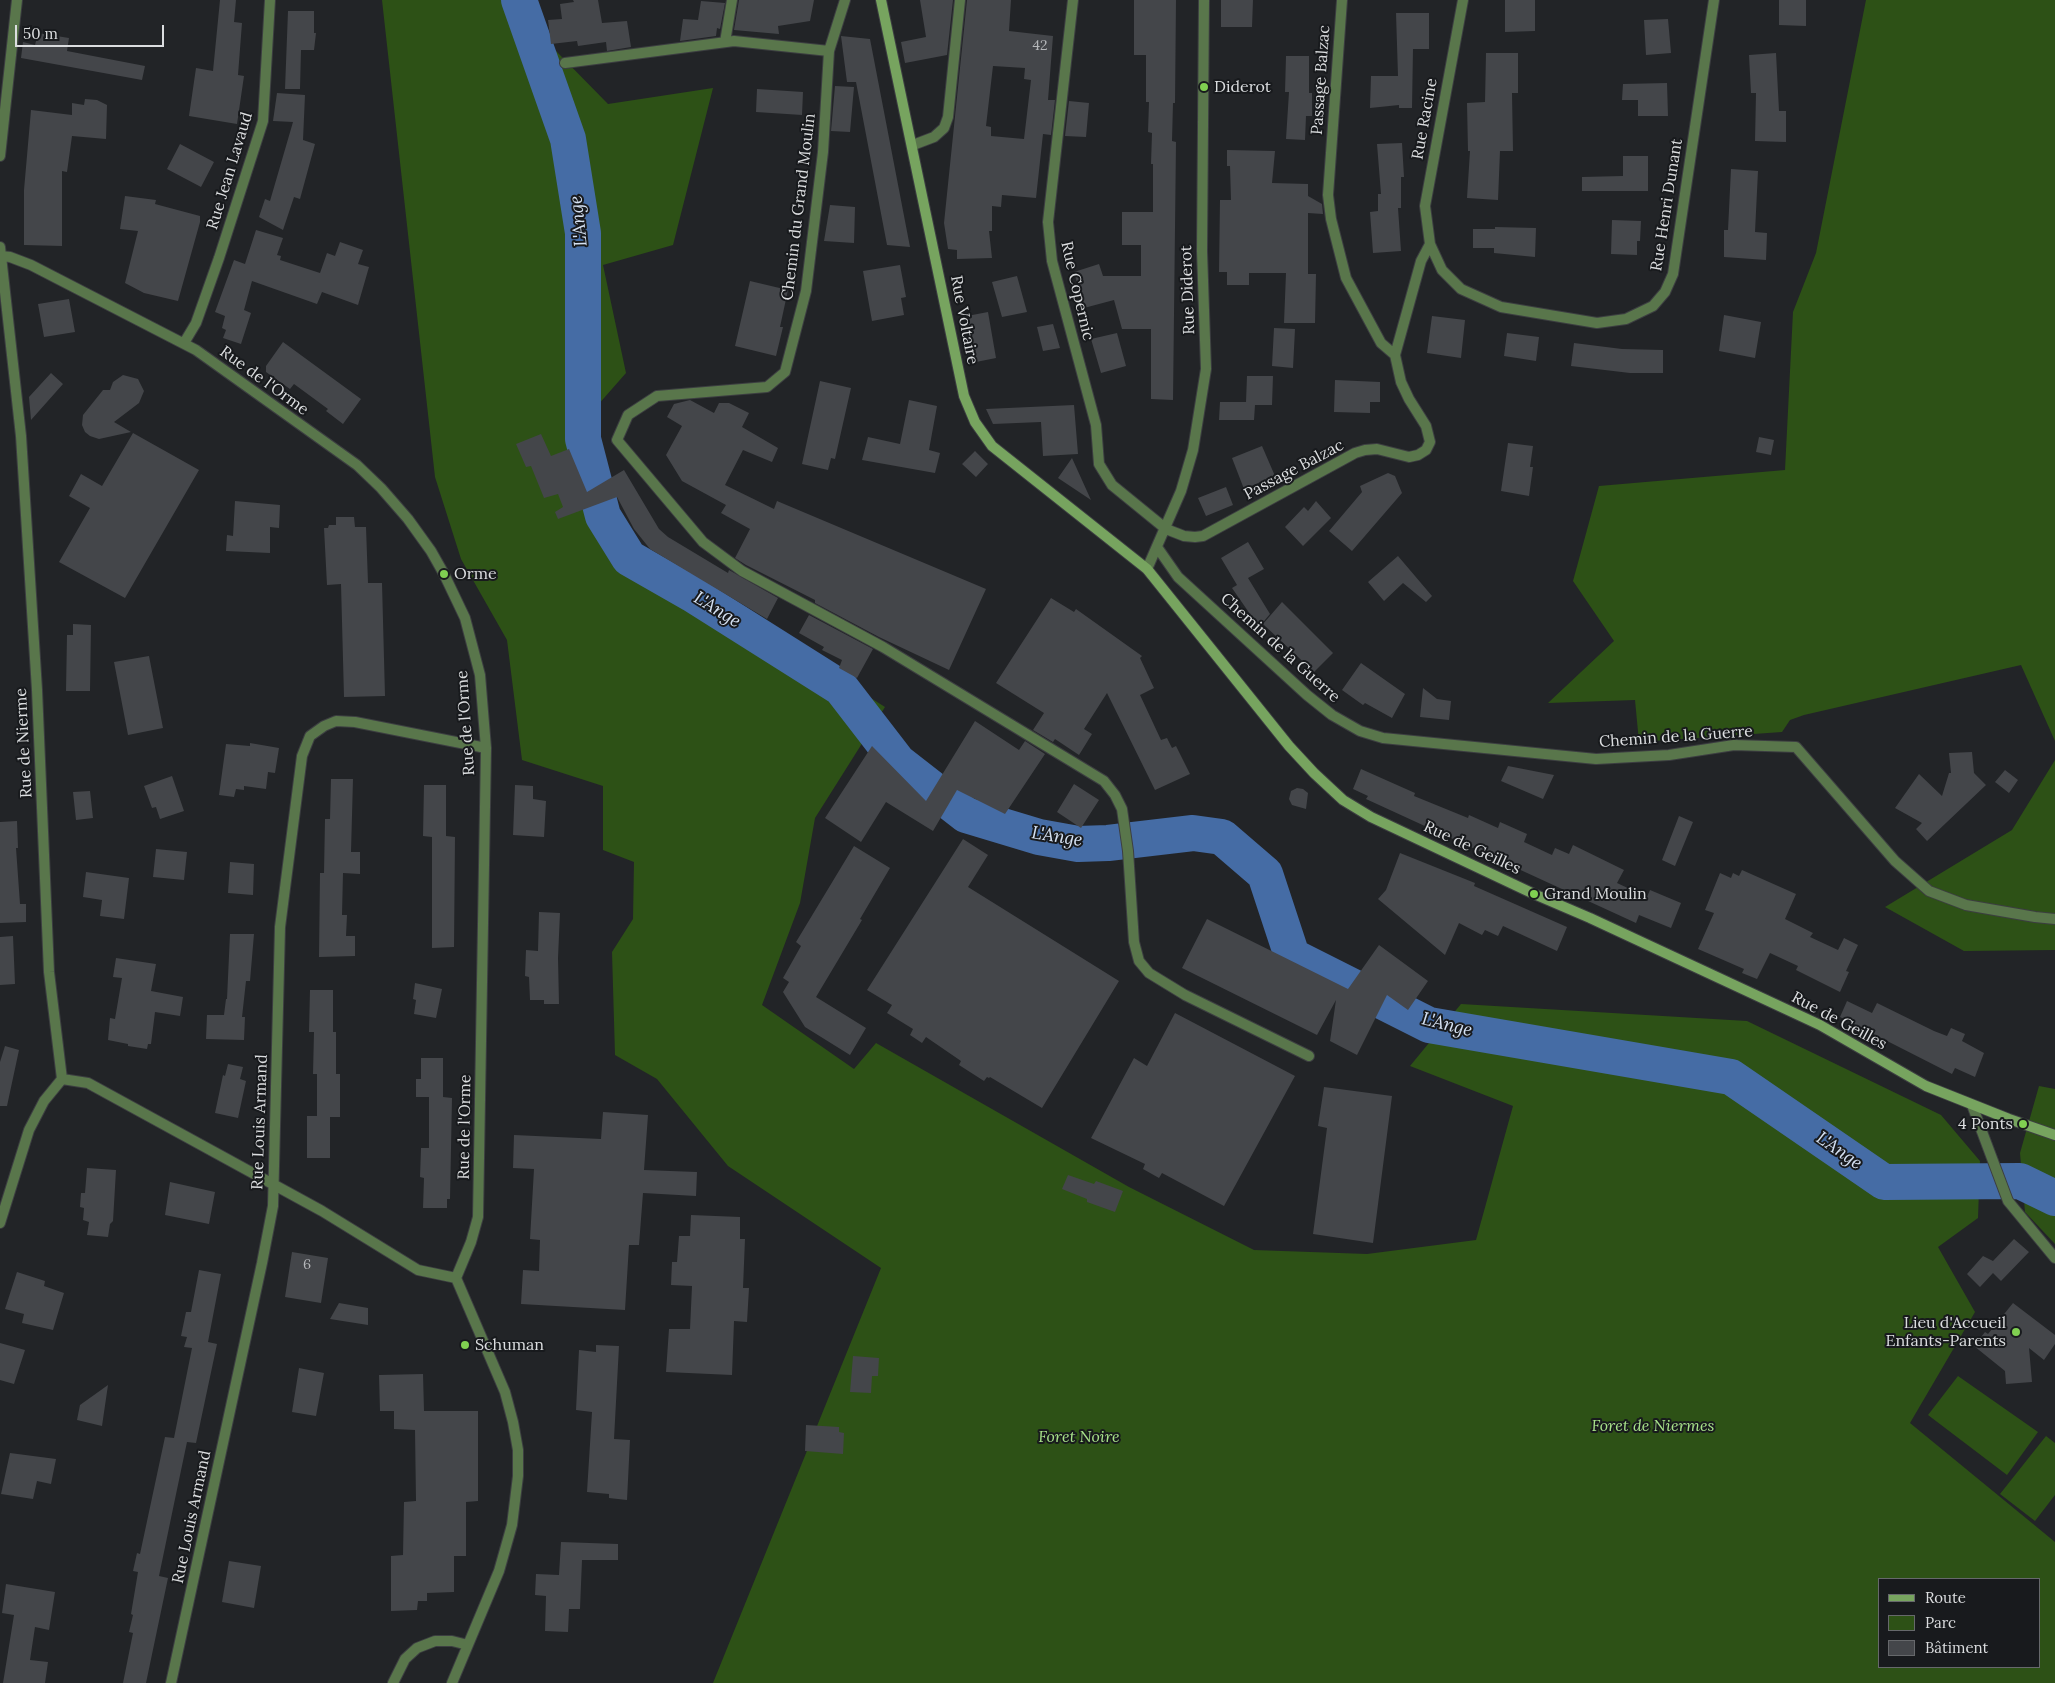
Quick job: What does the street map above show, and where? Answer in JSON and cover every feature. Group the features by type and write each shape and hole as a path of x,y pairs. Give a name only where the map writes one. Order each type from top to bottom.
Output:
{"street":[{"path":"0,156 17,0"},
{"name":"Rue Jean Lavaud","path":"184,343 196,323 263,121 270,0"},
{"path":"725,42 732,0"},
{"name":"Chemin du Grand Moulin","path":"845,0 830,51 823,152 806,291 785,372 766,387 657,396 628,416 617,440 703,542 742,571 884,647 1104,781 1115,795 1122,809 1128,851 1134,942 1139,961 1149,973 1185,995 1309,1056"},
{"name":"Rue Voltaire","path":"881,0 913,145 964,396 975,422 992,446 1147,569"},
{"path":"913,145 934,137 944,128 948,117 960,0"},
{"name":"Rue Copernic","path":"1072,0 1048,222 1052,261 1096,425 1100,464 1112,485 1166,529"},
{"name":"Rue Diderot","path":"1147,569 1181,491 1193,450 1206,369 1202,251 1204,0"},
{"name":"Passage Balzac","path":"1342,0 1328,195 1330,219 1346,278 1381,343 1395,355"},
{"name":"Rue Racine","path":"1430,244 1425,206 1463,0"},
{"name":"Rue Henri Dunant","path":"1430,244 1442,270 1461,289 1501,307 1597,324 1626,319 1654,306 1665,292 1673,274 1714,0"},
{"path":"565,63 734,41 830,51"},
{"name":"Passage Balzac","path":"1166,529 1184,536 1203,536 1355,453 1377,449 1409,457 1418,455 1426,450 1430,442 1426,426 1401,382 1395,355 1421,261 1430,244"},
{"name":"Rue de l'Orme","path":"0,251 184,343 357,465 381,488 408,519 431,551 465,618 480,675 486,748 478,1217 471,1242 456,1278"},
{"name":"Rue de Nierme","path":"0,251 21,436 37,690 49,972 62,1079"},
{"name":"Chemin de la Guerre","path":"1157,547 1178,578 1307,695 1332,715 1360,731 1383,738 1596,759 1669,755 1734,745 1796,747 1894,861 1929,890 1966,905 2055,919"},
{"name":"Rue de Geilles","path":"1147,569 1289,746 1322,780 1356,809 1534,894 1590,918 1820,1025 1916,1080 1972,1105 2055,1135"},
{"name":"Rue Louis Armand","path":"171,1683 273,1206 280,927 302,756 310,736 324,726 336,721 355,722 486,748"},
{"path":"0,1223 29,1130 44,1101 62,1079 88,1084 322,1211 418,1270 456,1278 505,1392 514,1422 518,1450 516,1501 512,1525 499,1571 452,1683"},
{"path":"1972,1105 2008,1201 2055,1258"},
{"path":"393,1683 405,1659 417,1648 435,1642 452,1641 468,1645"}],"green space":[{"name":"Foret Noire","path":"382,0 506,0 608,104 713,88 673,245 603,265 626,373 597,406 604,497 645,555 885,707 815,818 800,903 762,1005 854,1069 876,1043 1129,1187 1254,1250 1367,1254 1476,1240 1513,1106 1410,1066 1461,1004 1747,1021 1941,1115 1980,1161 1978,1218 1938,1247 1975,1312 1910,1423 2055,1542 2055,1683 713,1683 881,1268 728,1166 657,1079 615,1055 612,952 633,919 634,862 603,850 603,786 522,760 507,640 461,559 435,477"},
{"path":"1866,0 2055,0 2055,741 2021,665 1804,715 1790,720 1782,732 1639,742 1635,700 1548,703 1614,641 1573,581 1599,486 1785,470 1793,312 1816,253"},
{"path":"2055,760 2055,950 1964,951 1885,907 2012,830"},
{"path":"2039,1086 2055,1089 2055,1244 2025,1212 2020,1153"},
{"path":"1958,1376 2038,1432 2007,1475 1928,1415"},
{"path":"2046,1436 2055,1443 2055,1495 2035,1521 2000,1494"}],"building":[{"path":"220,0 236,0 234,22 242,23 238,75 244,76 237,124 189,116 196,68 213,71"},
{"path":"573,0 598,0 602,23 627,21 631,47 607,51 606,42 578,46 577,41 551,44 548,20 562,19 560,4 574,2"},
{"path":"739,0 814,0 810,21 778,26 779,34 734,30"},
{"path":"920,0 953,0 947,55 905,63 901,42 926,37"},
{"path":"967,0 1011,0 1009,31 1053,36 1048,100 1055,100 1051,135 1043,134 1036,198 1002,195 1001,207 992,206 992,231 989,231 992,258 957,259 957,250 948,249 944,223","holes":["993,66 1025,68 1024,79 1031,80 1024,139 991,136 991,127 986,126"]},
{"path":"1134,0 1176,0 1175,103 1173,103 1172,141 1176,142 1173,400 1151,399 1151,329 1122,329 1114,300 1084,308 1074,272 1099,264 1103,276 1141,276 1141,245 1122,245 1122,212 1153,212 1152,133 1148,132 1149,102 1146,102 1146,55 1134,55"},
{"path":"1221,0 1253,0 1252,27 1221,27"},
{"path":"1505,0 1535,0 1535,31 1505,32"},
{"path":"1779,0 1806,0 1806,26 1779,25"},
{"path":"701,1 725,3 720,29 717,28 716,36 680,41 683,19 698,20"},
{"path":"288,11 314,11 314,33 316,33 314,50 301,50 300,89 285,89"},
{"path":"1396,13 1429,13 1429,49 1413,49 1412,108 1399,108 1399,105 1370,108 1371,76 1398,76"},
{"path":"1668,19 1671,53 1646,55 1644,20"},
{"path":"38,33 69,38 67,51 145,66 142,80 21,58 23,42 35,45"},
{"path":"841,36 870,39 910,247 887,245 856,82 847,82"},
{"path":"1486,53 1518,53 1518,93 1512,93 1513,151 1500,151 1498,200 1467,198 1470,151 1468,151 1467,103 1485,102"},
{"path":"1776,53 1779,111 1786,111 1786,142 1755,141 1756,93 1751,93 1749,55"},
{"path":"1286,56 1309,56 1309,93 1312,93 1312,116 1306,116 1305,140 1286,139 1289,92 1285,92"},
{"path":"1667,83 1668,116 1638,116 1638,100 1622,100 1623,84"},
{"path":"835,86 854,87 850,132 831,131"},
{"path":"757,89 803,92 802,115 756,112"},
{"path":"277,93 305,95 303,140 315,144 300,199 294,197 283,230 259,217 265,199 270,201 293,122 273,121"},
{"path":"85,99 97,100 107,105 106,139 72,136 67,172 62,171 62,246 24,245 24,190 31,110 72,115 72,103 84,105"},
{"path":"1069,101 1089,103 1086,137 1065,136"},
{"path":"1402,143 1404,177 1401,177 1401,208 1398,208 1401,251 1373,253 1370,212 1378,211 1378,194 1381,194 1377,144"},
{"path":"180,144 214,162 201,187 167,169"},
{"path":"1227,150 1275,151 1272,183 1308,184 1308,196 1322,204 1323,214 1308,213 1308,274 1316,274 1315,323 1284,323 1286,273 1249,273 1249,285 1227,285 1227,272 1219,272 1220,200 1231,200 1230,166 1227,166"},
{"path":"1623,156 1648,156 1648,191 1582,191 1582,177 1623,176"},
{"path":"1731,169 1758,171 1755,232 1767,233 1766,260 1724,257 1724,230 1728,230"},
{"path":"125,196 156,200 155,204 200,216 200,222 178,301 144,293 125,283 138,231 120,229"},
{"path":"830,205 855,207 854,243 824,241"},
{"path":"1612,220 1641,221 1640,241 1637,241 1637,255 1611,254"},
{"path":"1495,227 1536,228 1535,257 1494,253 1494,248 1473,248 1473,229 1495,229"},
{"path":"256,230 283,238 277,255 281,256 280,260 320,273 327,253 335,256 340,242 363,250 358,264 369,267 358,305 322,292 317,304 252,281 244,310 251,313 241,344 223,338 226,330 222,328 225,316 215,312 234,260 245,264"},
{"path":"900,265 906,297 901,298 904,315 872,321 863,271"},
{"path":"1017,276 1027,312 1002,317 992,282"},
{"path":"750,281 788,290 780,327 783,327 776,356 735,346"},
{"path":"69,299 75,332 44,337 38,304"},
{"path":"988,312 996,358 976,362 967,316"},
{"path":"1724,315 1761,322 1755,358 1719,351"},
{"path":"1432,316 1465,320 1461,358 1427,353"},
{"path":"1053,324 1060,348 1043,351 1037,327"},
{"path":"1274,328 1295,329 1293,368 1272,366"},
{"path":"1117,333 1126,366 1101,373 1091,339"},
{"path":"1507,333 1539,337 1536,361 1504,356"},
{"path":"283,342 361,399 343,424 326,411 328,409 294,384 290,389 266,372 266,366"},
{"path":"1574,343 1622,349 1663,350 1663,373 1630,373 1571,366"},
{"path":"51,373 63,384 31,420 29,397"},
{"path":"123,375 138,379 144,391 139,403 114,422 131,432 99,439 90,436 85,432 82,425 83,415 103,390 110,390 113,382"},
{"path":"1247,376 1273,376 1272,405 1255,405 1254,420 1219,420 1220,402 1246,402"},
{"path":"1335,380 1380,382 1380,402 1370,402 1370,413 1334,412"},
{"path":"820,381 851,388 835,459 831,458 828,470 802,464"},
{"path":"690,400 714,413 719,403 729,403 749,413 742,427 778,448 772,462 743,450 725,485 774,509 777,501 986,589 949,670 879,637 815,603 815,600 735,558 750,529 721,513 726,505 682,481 666,455 682,426 667,417 674,404"},
{"path":"909,400 937,406 929,450 940,453 935,473 862,460 868,437 900,444"},
{"path":"1074,405 1078,454 1043,456 1041,422 993,424 986,409"},
{"path":"133,433 199,470 125,598 59,562 90,508 69,496 81,474 102,486"},
{"path":"541,434 551,456 569,449 587,492 624,470 659,529 668,537 728,573 729,570 778,598 767,619 650,549 634,529 617,497 558,519 555,512 563,507 558,494 544,498 531,466 526,467 516,444"},
{"path":"1759,437 1774,440 1771,455 1756,452"},
{"path":"1508,443 1533,446 1530,467 1533,467 1529,496 1501,491"},
{"path":"1262,446 1275,476 1244,489 1232,458"},
{"path":"975,451 988,464 976,477 962,464"},
{"path":"1072,458 1091,500 1058,478"},
{"path":"1388,473 1395,476 1402,493 1352,551 1329,531 1362,492 1360,486"},
{"path":"1226,487 1233,505 1206,516 1198,498"},
{"path":"235,501 280,505 279,528 270,527 270,553 226,551 227,535 233,536"},
{"path":"1316,501 1331,518 1303,546 1285,527 1304,507 1308,511"},
{"path":"336,517 354,517 355,527 366,527 368,583 382,583 385,696 344,697 341,584 327,585 324,528 328,528 329,525 336,525"},
{"path":"1248,542 1264,569 1248,578 1270,614 1259,627 1232,588 1237,585 1221,558"},
{"path":"1398,556 1432,596 1426,602 1403,583 1384,601 1368,582"},
{"path":"1051,598 1074,612 1076,609 1142,656 1140,658 1154,688 1140,695 1161,740 1167,738 1172,748 1176,746 1190,774 1155,790 1107,693 1084,729 1092,734 1079,755 1055,739 1053,742 1033,730 1044,713 996,683"},
{"path":"1282,602 1333,653 1314,672 1263,624"},
{"path":"809,615 873,649 857,678 839,668 842,660 822,650 824,647 799,633"},
{"path":"73,624 91,625 90,691 66,691 67,635 73,635"},
{"path":"149,656 163,728 128,735 114,662"},
{"path":"1361,663 1405,694 1392,718 1365,703 1363,705 1342,690"},
{"path":"1423,688 1437,699 1451,701 1449,720 1420,717"},
{"path":"975,721 1019,750 1025,741 1045,754 1005,814 957,790 933,831 886,802 861,842 825,818 872,746 926,801"},
{"path":"250,743 279,748 275,773 268,772 266,789 244,786 244,790 236,789 234,797 219,795 226,744 250,746"},
{"path":"1972,752 1974,773 1986,785 1927,841 1916,829 1922,823 1895,808 1919,774 1942,796 1949,773 1951,773 1949,753"},
{"path":"1508,766 1554,775 1543,799 1501,781"},
{"path":"1361,769 1415,793 1414,796 1468,818 1469,815 1498,828 1500,822 1527,834 1524,842 1552,855 1555,848 1569,854 1573,845 1624,870 1617,883 1647,897 1650,890 1681,903 1671,928 1639,915 1636,923 1366,799 1368,796 1353,789"},
{"path":"2005,770 2018,780 2009,793 1995,782"},
{"path":"172,776 184,811 160,819 156,807 152,808 144,786"},
{"path":"331,779 353,779 351,852 360,852 360,874 343,873 342,915 347,915 346,936 355,936 355,956 319,957 320,873 324,873 325,819 330,819"},
{"path":"1074,784 1099,800 1081,828 1057,812"},
{"path":"424,785 446,785 446,836 455,837 454,947 432,948 432,837 423,836"},
{"path":"515,785 533,786 533,799 546,801 544,837 513,835"},
{"path":"1297,788 1303,789 1308,793 1306,809 1292,805 1289,799 1291,791"},
{"path":"90,791 93,818 76,820 73,792"},
{"path":"1679,816 1693,822 1675,866 1662,860"},
{"path":"17,821 18,848 16,848 20,904 26,904 26,922 0,923 0,822"},
{"path":"963,839 988,855 968,887 1119,981 1042,1108 990,1077 987,1077 984,1081 959,1065 961,1061 926,1037 922,1043 910,1035 913,1029 887,1013 892,1005 867,990"},
{"path":"854,846 890,868 860,919 862,920 816,997 866,1028 850,1055 805,1027 783,992 789,982 783,978 801,946 796,942"},
{"path":"156,849 187,852 184,880 153,877"},
{"path":"1400,853 1475,883 1474,886 1567,927 1557,951 1503,926 1498,936 1485,930 1482,935 1459,923 1445,955 1378,899 1386,890"},
{"path":"230,862 254,864 253,895 228,893"},
{"path":"1742,870 1796,894 1785,919 1813,933 1810,937 1838,950 1844,938 1858,945 1846,971 1849,972 1840,992 1796,970 1798,966 1770,953 1757,979 1742,973 1744,969 1698,949 1714,913 1705,910 1720,873 1731,878 1733,873 1739,876"},
{"path":"86,872 129,878 124,919 100,916 102,900 83,897"},
{"path":"539,912 560,913 558,958 559,1004 544,1004 544,1000 530,1000 529,977 525,976 526,950 538,951"},
{"path":"1207,919 1348,989 1379,945 1428,981 1408,1010 1387,995 1357,1055 1330,1041 1336,1000 1317,1035 1182,968"},
{"path":"230,934 254,934 250,981 246,981 242,1017 245,1017 244,1040 206,1039 207,1015 224,1015 227,999"},
{"path":"13,936 15,984 0,985 0,937"},
{"path":"116,958 156,964 151,991 183,997 180,1016 155,1012 151,1044 148,1044 147,1049 108,1040 110,1018 115,1019 122,978 113,977"},
{"path":"415,983 442,989 436,1018 414,1014 416,1000 413,999"},
{"path":"310,990 333,990 336,1074 340,1074 340,1117 330,1117 330,1158 307,1158 307,1116 317,1116 317,1074 313,1074 314,1032 309,1032"},
{"path":"1847,1001 1872,1013 1877,1003 1947,1036 1951,1028 1965,1034 1962,1041 1984,1053 1975,1077 1955,1068 1952,1074 1840,1017"},
{"path":"1175,1013 1295,1076 1224,1206 1162,1173 1159,1178 1143,1169 1145,1164 1091,1138 1134,1058 1147,1066"},
{"path":"5,1046 19,1050 7,1106 0,1106 0,1062"},
{"path":"421,1058 443,1058 443,1097 452,1098 450,1199 447,1199 447,1208 423,1208 424,1178 420,1177 421,1148 429,1148 429,1097 416,1097 416,1079 421,1079"},
{"path":"228,1064 243,1067 240,1079 246,1081 238,1118 215,1113 223,1075 225,1076"},
{"path":"1324,1087 1392,1096 1373,1243 1313,1234 1327,1128 1318,1126"},
{"path":"603,1112 648,1115 644,1170 697,1172 696,1196 643,1193 639,1245 629,1245 625,1310 521,1304 523,1270 539,1271 540,1240 530,1239 534,1169 513,1168 514,1135 601,1139"},
{"path":"87,1168 116,1170 113,1221 110,1224 108,1237 87,1235 89,1222 83,1220 84,1208 80,1207 81,1193 85,1193"},
{"path":"1068,1175 1094,1184 1096,1181 1123,1191 1115,1212 1087,1202 1087,1199 1062,1189"},
{"path":"170,1182 215,1192 209,1224 165,1215"},
{"path":"691,1215 740,1217 740,1239 745,1239 743,1288 749,1288 747,1322 734,1321 732,1375 666,1372 669,1329 690,1329 692,1286 671,1285 672,1262 677,1262 679,1236 690,1236"},
{"path":"2014,1239 2029,1252 2001,1281 1993,1273 1980,1287 1967,1274 1983,1256 1993,1261"},
{"path":"292,1252 328,1258 321,1303 285,1297"},
{"path":"199,1270 221,1274 208,1342 217,1344 196,1443 187,1442 175,1499 159,1576 168,1578 146,1683 123,1683 133,1633 129,1632 138,1572 133,1571 137,1553 140,1554 165,1437 174,1438 192,1348 184,1347 187,1337 181,1336 186,1312 191,1312"},
{"path":"17,1272 45,1281 44,1286 64,1293 53,1330 22,1323 24,1314 5,1309"},
{"path":"339,1303 368,1308 368,1325 330,1319"},
{"path":"2013,1303 2055,1335 2055,1344 2044,1360 2029,1348 2032,1382 2006,1384 2005,1371 1974,1346 1985,1332 1988,1334"},
{"path":"0,1343 25,1350 14,1384 0,1380"},
{"path":"596,1345 619,1346 614,1439 630,1440 627,1500 609,1498 609,1494 587,1492 592,1412 576,1410 579,1350 596,1352"},
{"path":"853,1356 879,1358 878,1376 872,1376 871,1393 850,1392"},
{"path":"299,1368 324,1373 316,1416 292,1412"},
{"path":"423,1374 424,1411 478,1411 478,1501 466,1502 466,1556 454,1556 454,1592 427,1593 427,1601 418,1601 417,1610 391,1611 391,1556 403,1555 404,1502 416,1501 415,1430 394,1429 394,1411 380,1411 379,1375"},
{"path":"108,1385 102,1426 77,1420 80,1405"},
{"path":"806,1425 839,1427 839,1432 844,1433 843,1454 805,1451"},
{"path":"10,1453 56,1459 51,1484 37,1481 33,1499 1,1494"},
{"path":"561,1542 618,1544 618,1560 582,1560 580,1609 569,1609 568,1632 545,1631 546,1596 535,1595 536,1574 559,1575"},
{"path":"229,1561 261,1566 254,1608 222,1602"},
{"path":"6,1584 55,1592 49,1630 35,1627 30,1660 48,1662 45,1683 3,1683 14,1615 2,1613"}],"waterway":[{"name":"L'Ange","path":"519,0 568,139 583,233 583,439 603,516 629,558 692,594 841,688 898,762 966,815 1039,837 1078,844 1108,843 1193,833 1222,837 1265,874 1292,956 1429,1025 1731,1077 1884,1182 2020,1181 2055,1198"}],"place":[{"name":"Diderot","path":"1204,87"},
{"name":"Orme","path":"444,574"},
{"name":"Grand Moulin","path":"1534,894"},
{"name":"4 Ponts","path":"2023,1124"},
{"name":"Lieu d'Accueil Enfants-Parents","path":"2016,1332"},
{"name":"Schuman","path":"465,1345"}],"park label":[{"name":"Foret de Niermes","path":"1653,1426"}]}
